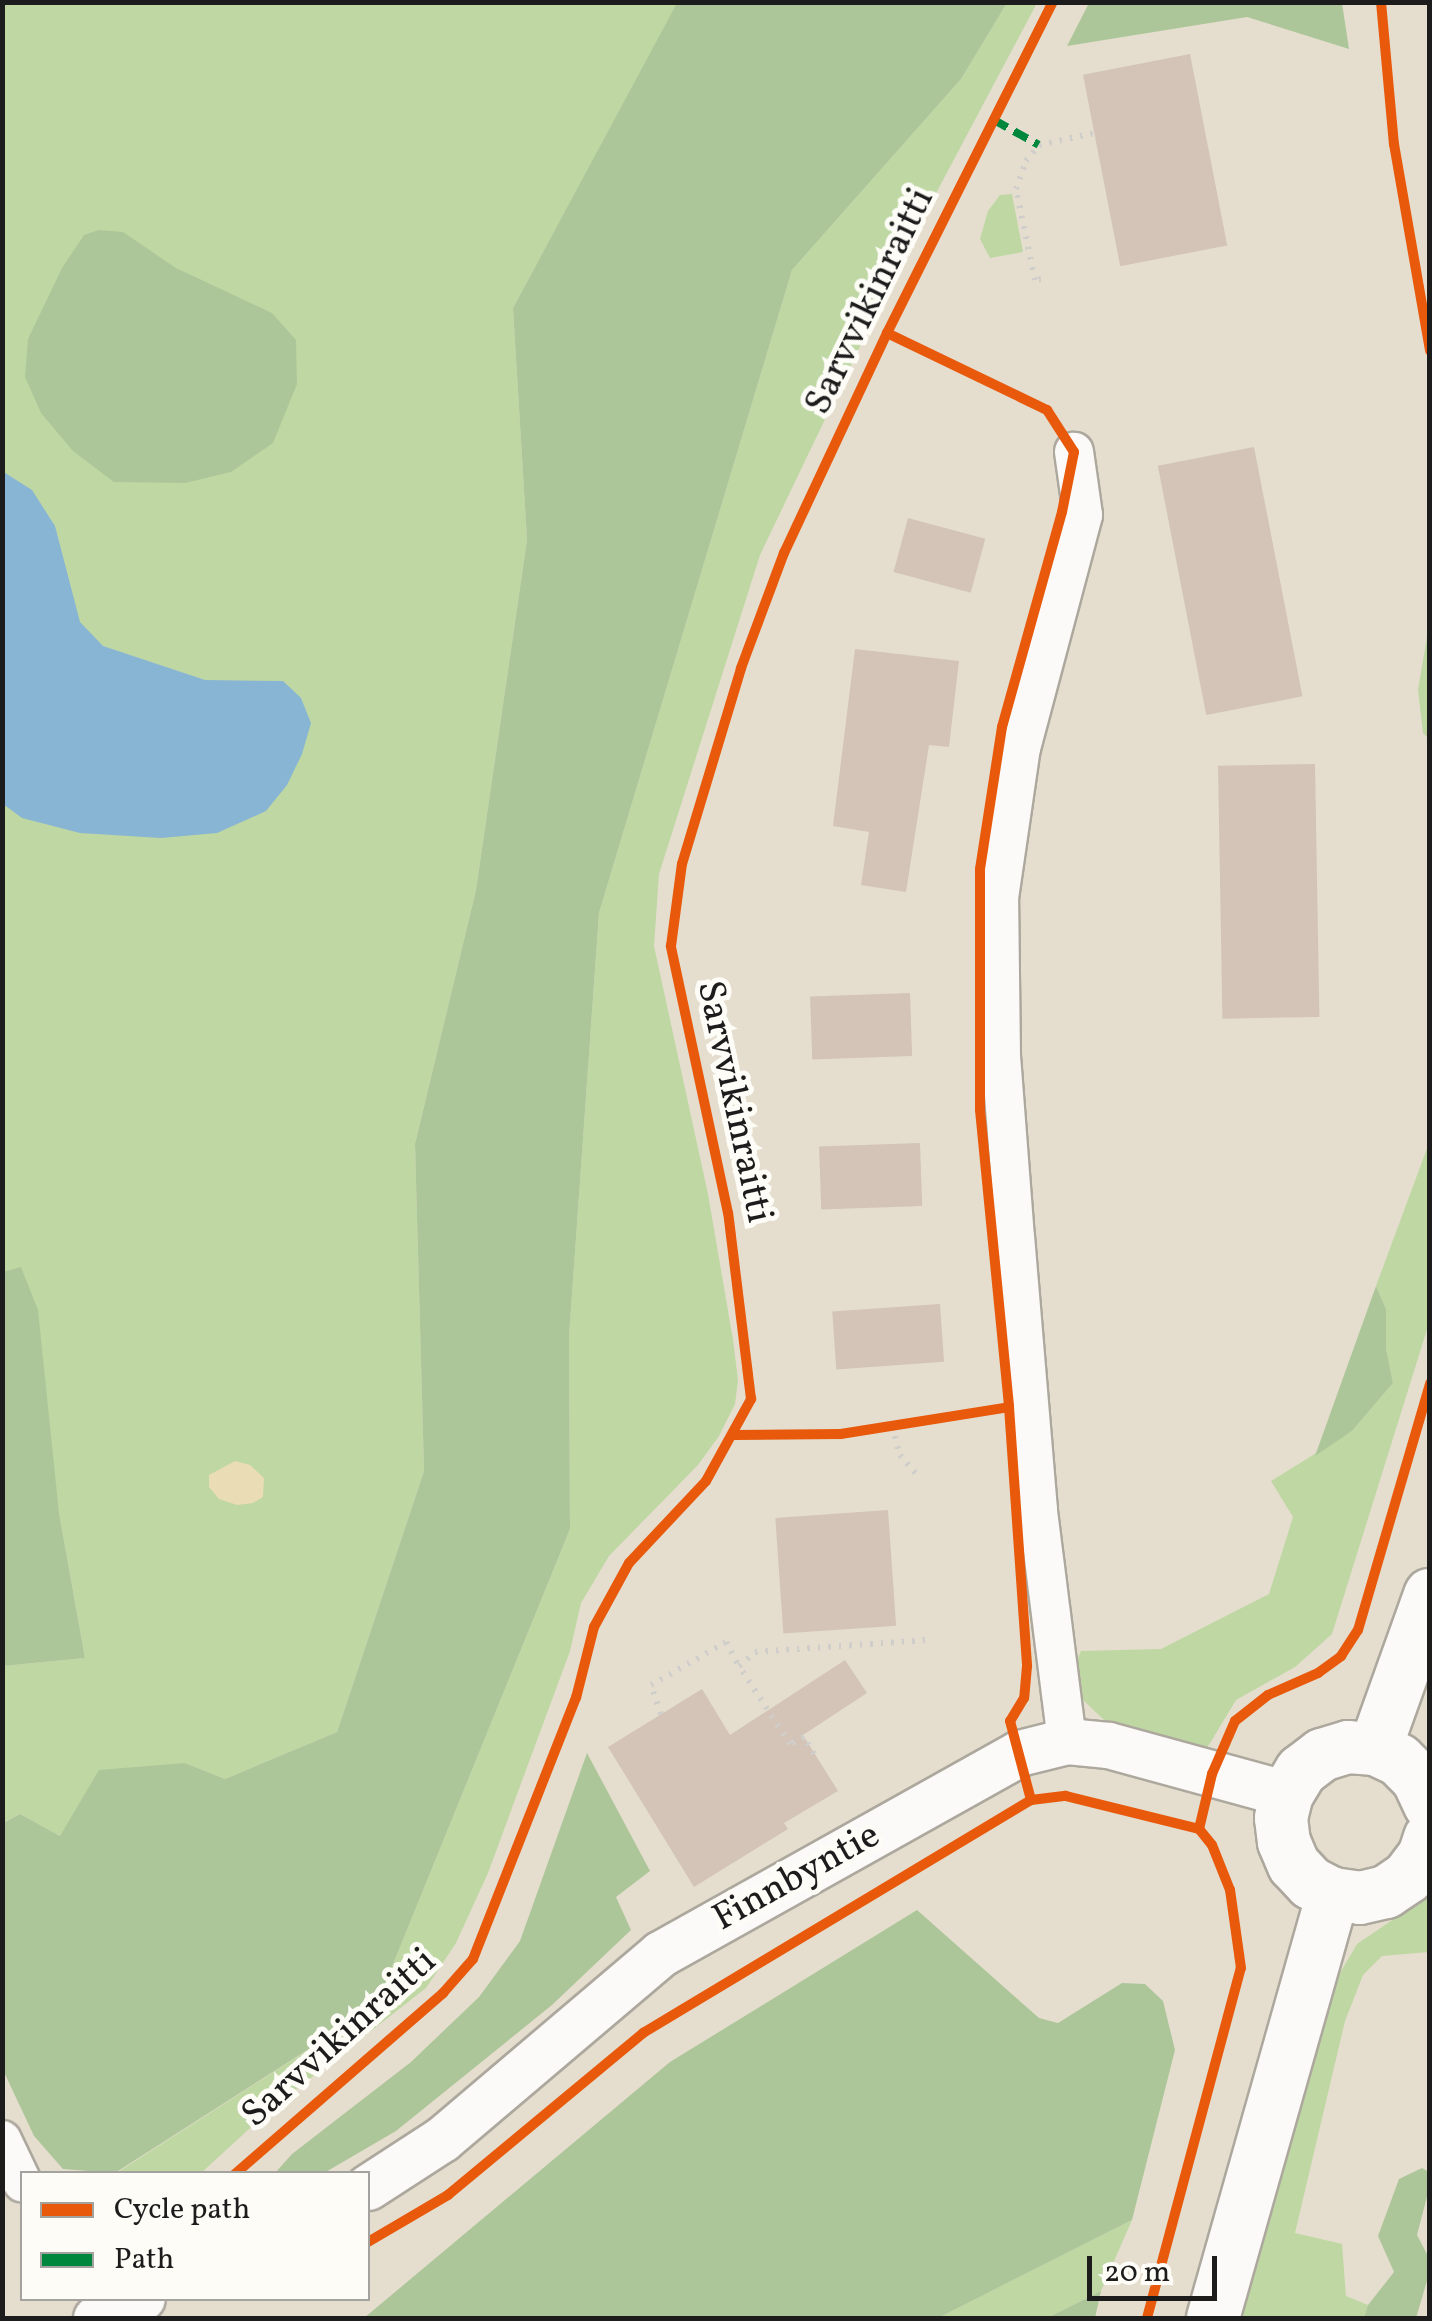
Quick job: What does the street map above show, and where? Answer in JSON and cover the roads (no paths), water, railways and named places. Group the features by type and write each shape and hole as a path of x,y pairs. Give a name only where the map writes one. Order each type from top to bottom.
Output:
{"main road":[{"path":"1374,1749 1430,1595"},
{"path":"1430,1805 1418,1779 1399,1760 1374,1749 1348,1747 1322,1755 1301,1771 1287,1794 1282,1830 1294,1865 1311,1883 1333,1894 1360,1898 1386,1892 1408,1877 1424,1856 1430,1838"},
{"path":"1213,2318 1333,1894"}],"street":[{"path":"1067,1741 1038,1510 1017,1257 1001,1056 999,898 1020,748 1083,514 1074,452"},
{"name":"Finnbyntie","path":"370,2185 442,2138 660,1954 1019,1753 1067,1741 1108,1745 1287,1794"},
{"path":"2,2140 20,2178"},
{"path":"96,2318 135,2301"}],"water":[{"path":"2,471 32,490 55,526 80,622 103,646 205,680 283,681 301,698 311,723 302,754 287,785 266,811 217,833 161,838 80,833 22,818 3,804"}]}
